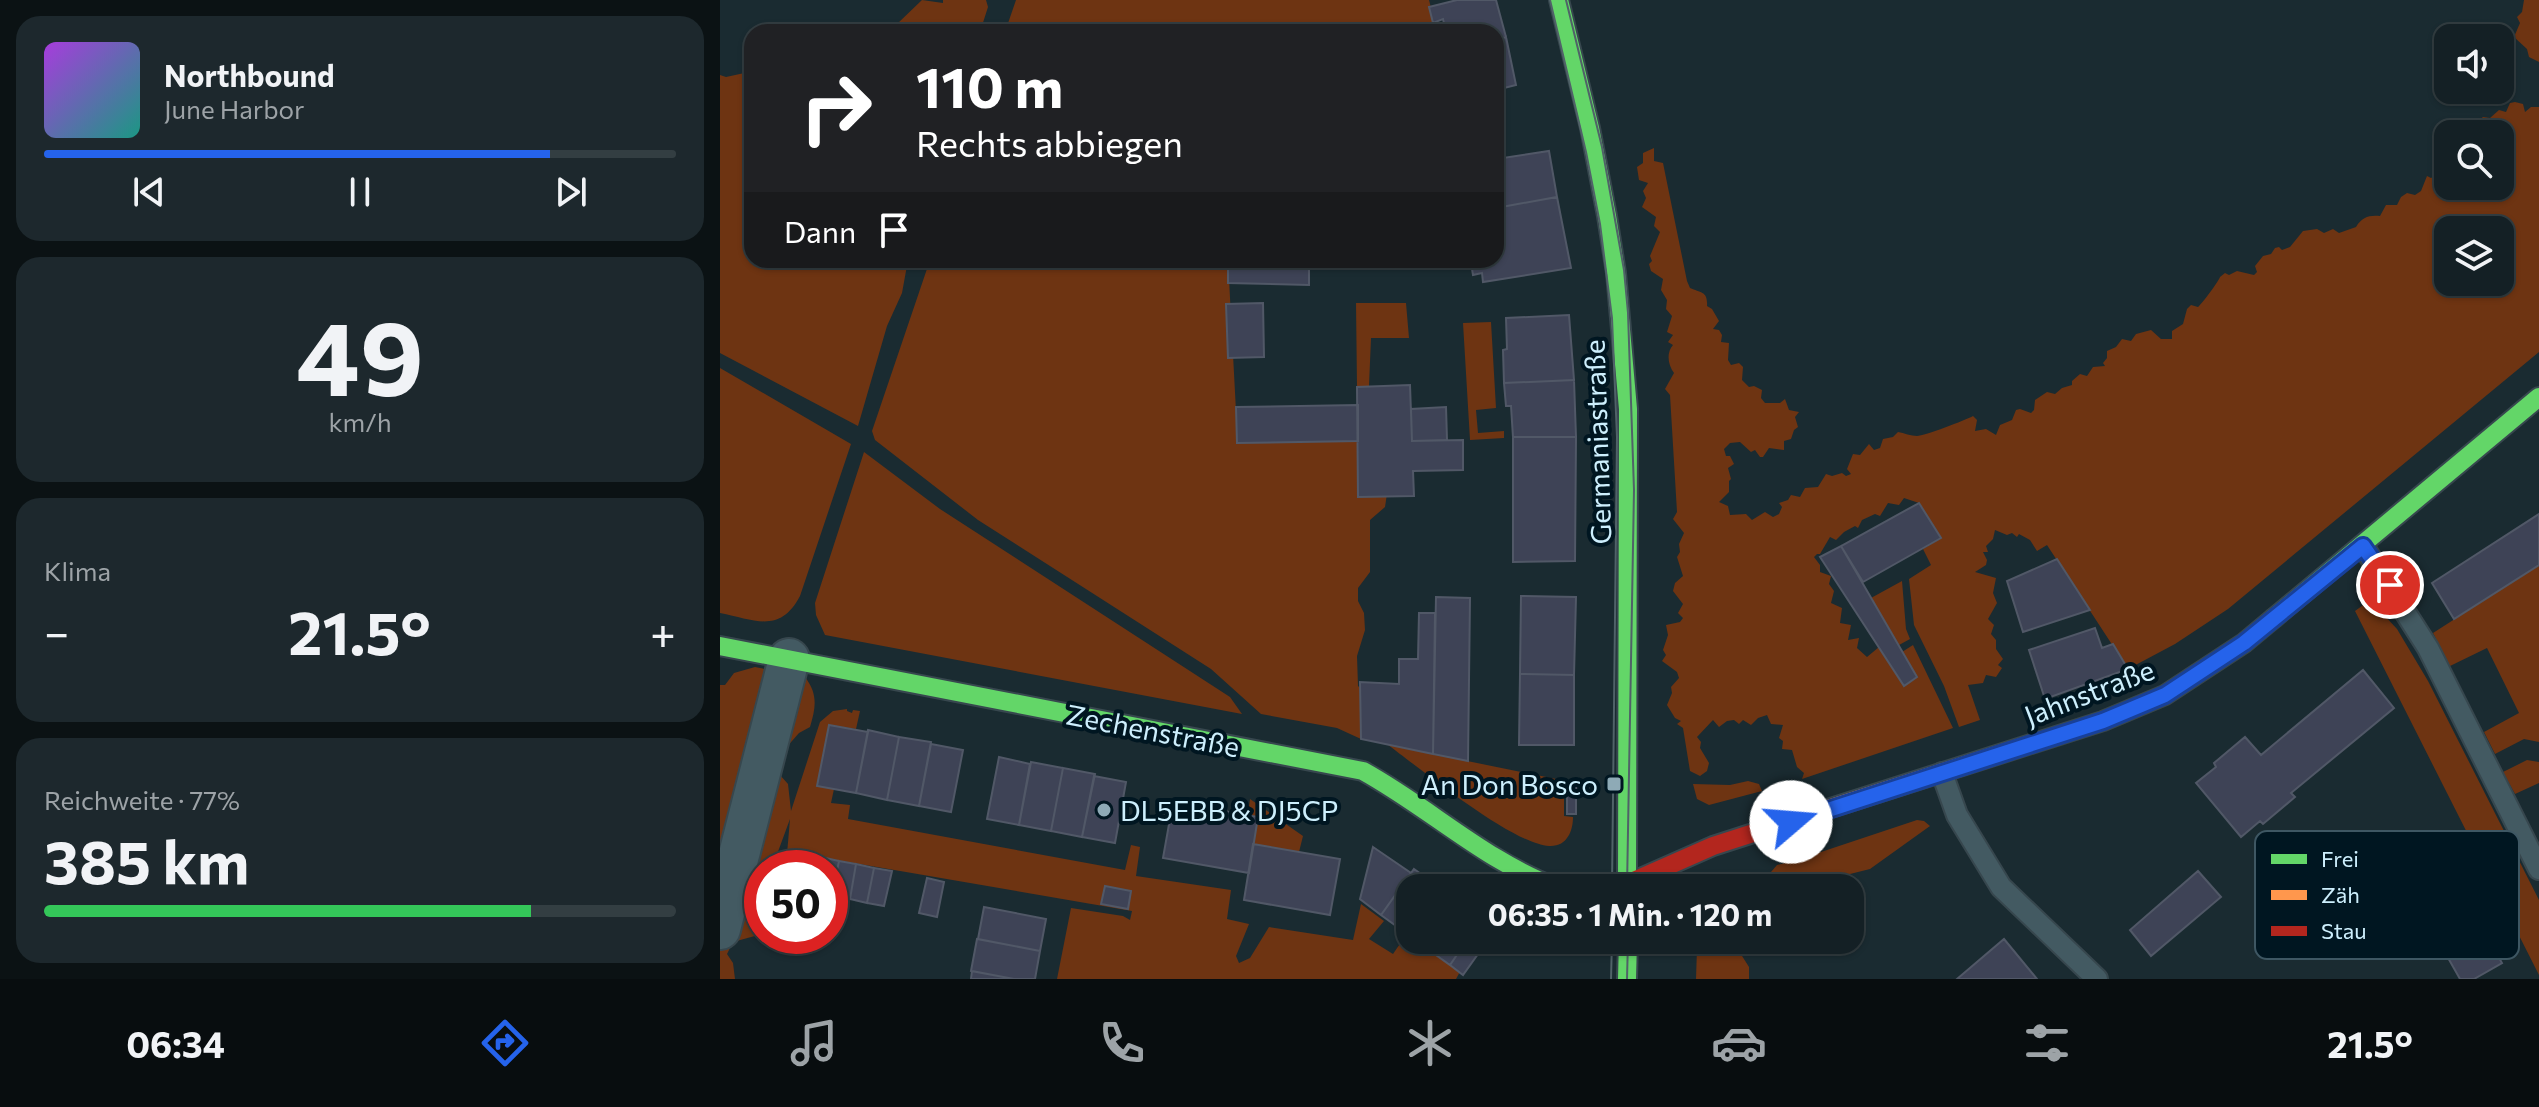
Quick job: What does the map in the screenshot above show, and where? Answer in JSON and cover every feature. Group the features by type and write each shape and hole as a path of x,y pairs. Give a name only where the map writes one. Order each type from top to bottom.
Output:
{"main road":[{"name":"Germaniastraße","path":"1559,0 1590,128 1607,216 1624,363 1629,489 1627,845 1624,874"},
{"name":"Jahnstraße","path":"1652,874 1713,846 2118,716 2165,695 2244,643 2539,397"},
{"name":"Zechenstraße","path":"720,646 1363,771 1389,785 1497,862 1525,874"},
{"path":"1627,979 1628,954"}],"street":[{"path":"720,929 789,659"}],"lane":[{"path":"2363,546 2428,648 2539,869"},
{"path":"1942,773 1957,815 2001,887 2097,979"}],"shaded area":[{"path":"922,0 943,3 943,0 986,0 988,7 983,24 897,24"},
{"path":"1016,0 1429,0 1435,24 1008,24"},
{"path":"2524,0 2539,0 2539,62 2529,57 2527,49 2514,37 2520,23 2517,17 2522,12"},
{"path":"744,73 744,268 907,268 902,293 887,326 858,426 720,353 720,75 726,77"},
{"path":"2515,102 2523,104 2525,112 2531,107 2539,107 2539,352 2228,609 2175,644 2128,669 2047,545 2037,551 2030,540 2019,534 2017,537 1995,530 1993,539 1986,546 1988,552 1983,552 1986,565 1975,572 1996,578 1993,593 1997,603 1988,619 1994,625 1991,634 2003,659 1998,665 2002,668 1996,677 1986,675 1983,683 1968,685 1980,720 1959,727 1944,686 1914,625 1909,579 1931,565 1923,549 1941,538 1919,503 1904,498 1899,505 1888,503 1880,516 1875,514 1862,520 1858,528 1855,526 1844,532 1836,540 1830,537 1820,554 1814,557 1820,565 1820,572 1831,576 1829,584 1834,591 1831,603 1842,608 1840,623 1851,625 1848,640 1859,638 1857,648 1867,657 1879,647 1904,686 1917,677 1902,652 1913,645 1953,728 1802,779 1804,773 1797,767 1792,750 1782,749 1783,741 1779,738 1783,725 1771,724 1767,715 1751,725 1743,720 1739,724 1734,720 1719,727 1713,720 1697,737 1709,763 1707,771 1700,776 1690,771 1683,728 1677,724 1681,721 1675,718 1667,705 1671,687 1679,678 1677,672 1662,661 1666,655 1663,650 1668,635 1666,625 1680,622 1683,618 1678,613 1683,604 1673,591 1675,583 1683,576 1677,557 1684,533 1673,519 1677,512 1670,395 1665,389 1674,373 1669,359 1673,345 1668,342 1673,335 1667,332 1672,316 1666,309 1667,300 1661,290 1663,279 1651,271 1649,264 1660,232 1654,226 1656,217 1642,207 1646,198 1643,191 1648,183 1639,180 1637,167 1643,163 1643,153 1654,148 1654,161 1663,163 1687,281 1690,288 1705,295 1707,306 1719,321 1713,329 1719,330 1721,342 1729,343 1728,360 1731,365 1739,363 1743,367 1742,380 1749,387 1762,390 1761,398 1765,403 1780,403 1785,399 1789,410 1799,412 1795,417 1798,427 1791,439 1784,441 1784,450 1769,448 1760,457 1755,450 1751,452 1740,442 1730,443 1724,449 1734,464 1728,468 1731,479 1729,492 1719,502 1728,506 1730,515 1746,514 1752,520 1765,512 1773,517 1779,514 1782,507 1779,503 1788,500 1791,495 1800,497 1805,488 1818,487 1826,474 1851,474 1847,469 1853,454 1860,455 1869,444 1874,450 1880,448 1883,439 1893,437 1898,432 1921,435 1973,416 1977,420 1975,431 1986,429 1996,435 2000,425 2012,420 2016,410 2031,413 2035,400 2047,392 2055,394 2072,385 2080,374 2087,376 2093,367 2105,366 2107,351 2116,347 2122,339 2131,341 2136,334 2151,330 2161,339 2172,339 2172,331 2183,324 2187,309 2191,305 2198,307 2225,273 2229,275 2237,271 2254,275 2257,272 2255,266 2263,256 2271,254 2275,248 2282,250 2290,247 2303,231 2317,229 2324,233 2333,229 2339,233 2356,227 2366,217 2380,216 2386,205 2397,205 2407,193 2415,195 2421,191 2427,176 2434,176 2434,200 2514,200 2514,120 2479,120 2490,118 2499,110 2506,112 2510,104"},
{"path":"927,268 1228,268 1237,430 1365,434 1388,487 1385,507 1370,520 1370,572 1358,588 1365,630 1357,656 1358,686 1376,703 1372,722 1361,739 1337,728 1261,714 1211,669 978,520 875,440 872,431"},
{"path":"1356,303 1406,303 1409,338 1371,338 1369,386 1357,387"},
{"path":"1491,322 1496,408 1476,410 1478,433 1504,431 1504,438 1470,440 1463,323"},
{"path":"720,368 851,444 800,596 784,616 775,620 755,621 720,613"},
{"path":"864,452 940,509 1230,697 1242,714 825,635 816,615 815,603"},
{"path":"2539,565 2539,742 2524,739 2495,754 2484,732 2519,713 2487,648 2450,666 2433,633"},
{"path":"1902,581 1906,629 1910,639 1899,645 1871,598"},
{"path":"2370,600 2397,629 2428,681 2504,831 2466,831 2355,611"},
{"path":"755,667 805,677 814,695 810,727 799,733 771,765 788,784 791,811 820,722 833,711 860,711 856,729 829,725 817,786 834,789 831,803 850,805 848,819 1125,870 1131,845 1140,847 1136,876 1231,890 1227,919 1249,924 1236,956 1239,963 1250,958 1269,927 1353,940 1361,904 1384,921 1369,939 1393,954 1396,950 1396,954 1444,954 1462,968 1456,979 1057,979 1071,908 1123,916 1130,920 1132,911 848,862 848,850 787,850 790,819 779,850 744,850 744,939 733,942 727,954 733,963 735,979 720,979 720,685 725,685 734,673"},
{"path":"1388,745 1576,783 1576,786 1564,787 1564,816 1573,817 1570,833 1565,841 1549,846 1513,833 1467,804"},
{"path":"2527,760 2539,762 2539,783 2515,794 2503,772"},
{"path":"1748,781 1759,784 1762,791 1709,805 1697,799 1693,784 1730,785"},
{"path":"1250,799 1303,836 1299,852 1253,844 1258,817 1248,814"},
{"path":"1917,820 1930,826 1870,869 1850,874 1767,874 1777,865"},
{"path":"2519,861 2539,900 2539,975 2519,935"},
{"path":"1697,954 1741,954 1749,967 1749,979 1696,979"}],"building":[{"path":"1457,0 1496,0 1502,24 1444,24 1443,19 1433,23 1429,7"},
{"path":"1504,38 1516,85 1504,88"},
{"path":"1549,151 1557,197 1504,207 1504,158"},
{"path":"1557,197 1571,268 1483,282 1482,273 1473,275 1472,268 1504,268 1504,207"},
{"path":"1228,268 1309,268 1309,285 1228,283"},
{"path":"1263,303 1264,357 1228,358 1226,304"},
{"path":"1569,315 1574,380 1504,383 1506,318"},
{"path":"1574,380 1576,437 1513,437 1511,406 1506,406 1504,383"},
{"path":"1410,385 1412,441 1463,440 1463,470 1413,471 1414,496 1358,497 1357,387"},
{"path":"1358,405 1358,441 1237,443 1236,407"},
{"path":"1446,407 1447,440 1412,441 1411,409"},
{"path":"1513,437 1576,437 1575,561 1513,562"},
{"path":"1919,503 1941,538 1863,582 1841,546"},
{"path":"2539,514 2539,565 2454,619 2432,583"},
{"path":"1841,546 1917,677 1904,686 1820,557"},
{"path":"2057,559 2090,610 2023,632 2007,581"},
{"path":"1521,596 1576,597 1574,675 1520,674"},
{"path":"1436,597 1470,598 1468,761 1433,754"},
{"path":"1419,613 1435,613 1433,754 1361,739 1360,682 1399,684 1399,659 1418,659"},
{"path":"2095,628 2102,648 2113,644 2128,669 2045,699 2029,650"},
{"path":"2363,670 2394,708 2291,793 2295,797 2263,824 2260,821 2241,837 2196,783 2245,737 2261,755"},
{"path":"1520,674 1574,675 1574,745 1519,745"},
{"path":"829,725 868,732 856,793 817,786"},
{"path":"868,730 899,737 887,800 856,793"},
{"path":"899,737 931,742 919,806 887,800"},
{"path":"931,744 963,750 951,812 919,806"},
{"path":"999,757 1030,764 1019,825 987,819"},
{"path":"1031,762 1063,768 1051,831 1019,825"},
{"path":"1063,768 1095,774 1082,837 1051,831"},
{"name":"DL5EBB & DJ5CP","path":"1094,776 1126,782 1115,843 1082,837"},
{"path":"1567,788 1576,788 1576,814 1567,814"},
{"path":"1173,802 1258,817 1249,873 1163,858"},
{"path":"1253,844 1340,859 1330,915 1244,900"},
{"path":"1373,847 1411,873 1396,874 1396,894 1381,915 1360,899"},
{"path":"848,863 856,864 848,899"},
{"path":"856,864 874,868 867,903 850,899"},
{"path":"874,868 892,871 884,906 867,903"},
{"path":"2198,871 2221,897 2151,956 2130,930"},
{"path":"927,878 944,882 937,917 919,913"},
{"path":"1105,886 1131,891 1128,909 1101,904"},
{"path":"1396,894 1396,926 1381,915"},
{"path":"984,907 1046,919 1040,951 978,939"},
{"path":"977,939 1040,951 1035,979 1014,979 971,971"},
{"path":"2004,939 2037,979 1957,979"},
{"path":"1435,954 1457,954 1450,965"},
{"path":"1457,954 1478,954 1463,975 1450,965"},
{"path":"2449,959 2500,959 2502,963 2474,979 2460,979"},
{"path":"972,971 1014,979 971,979"}],"tram line":[{"path":"1550,0 1586,152 1600,224 1612,318 1617,437 1612,874"},
{"path":"1566,0 1602,147 1624,270 1628,313 1634,490 1627,874"},
{"path":"1611,979 1612,954"},
{"path":"1627,979 1628,954"}],"traffic: fast":[{"path":"1559,0 1590,128 1607,216 1616,273 1628,409 1627,874"},
{"path":"2274,618 2539,397"},
{"path":"720,646 1363,771 1525,874"},
{"path":"1627,979 1628,954"}],"traffic: slow":[{"path":"1812,814 2103,721 2165,695 2244,643 2274,618"}],"traffic: jam":[{"path":"1650,874 1713,846 1812,814"}],"place":[{"name":"An Don Bosco","path":"1614,784"},
{"name":"DL5EBB & DJ5CP","path":"1104,810"}],"route":[{"path":"1791,822 2118,716 2165,695 2244,643 2363,546 2390,585"}]}
